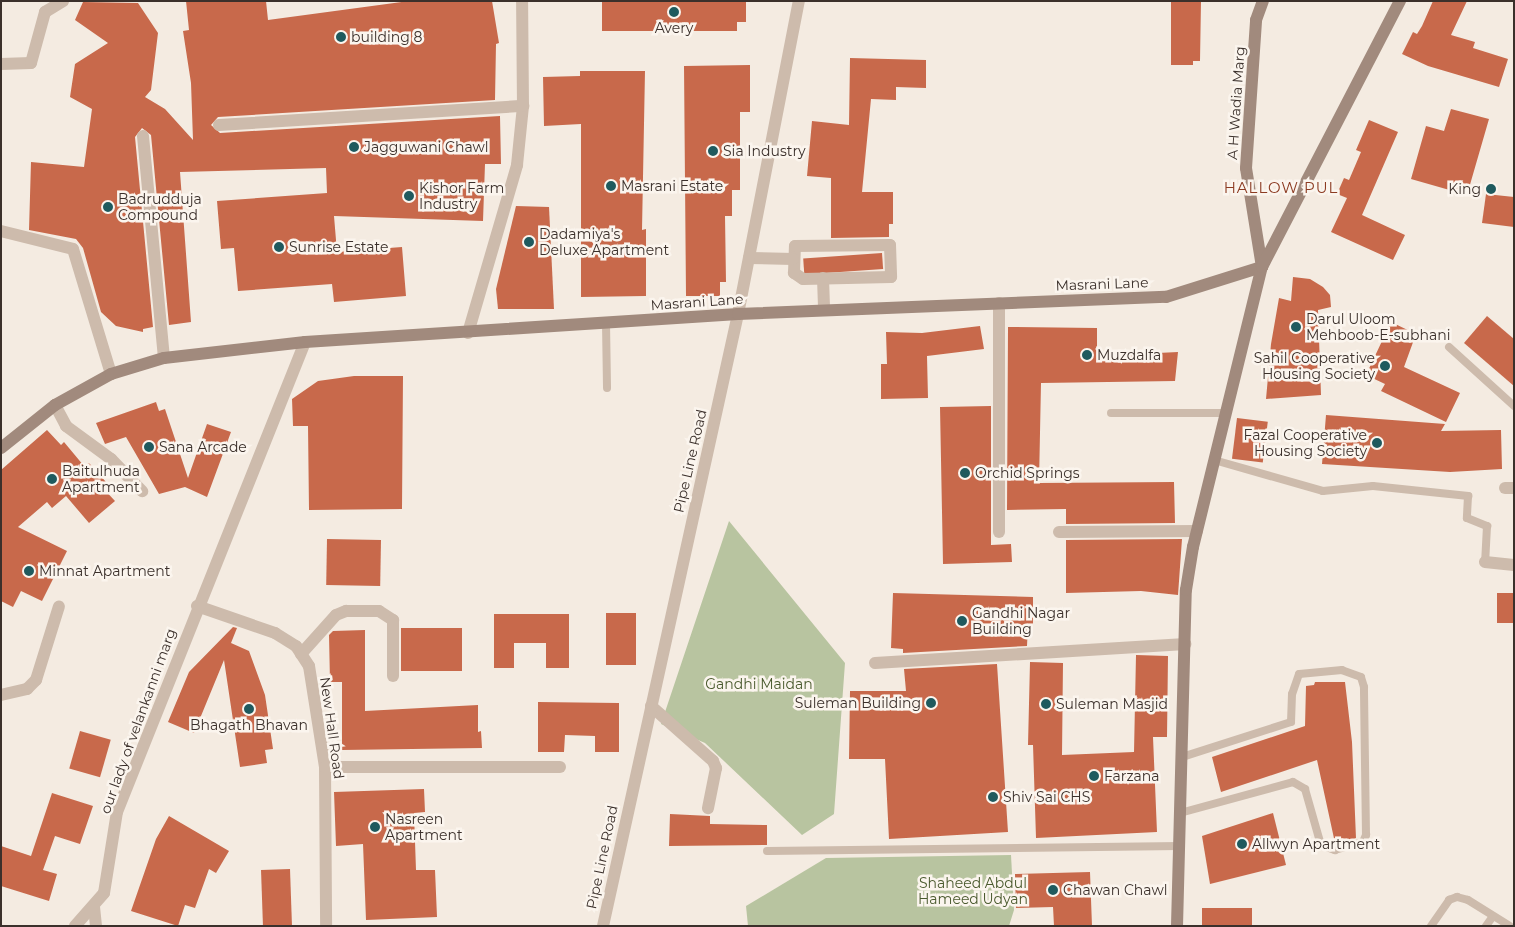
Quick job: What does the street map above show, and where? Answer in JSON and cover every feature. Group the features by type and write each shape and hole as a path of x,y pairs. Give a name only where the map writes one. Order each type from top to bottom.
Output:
{"street":[{"path":"1,64 32,63 45,12 62,1"},
{"path":"468,333 517,165 523,106 522,1"},
{"name":"Pipe Line Road","path":"603,926 738,314 799,1"},
{"name":"A H Wadia Marg","path":"1262,267 1246,168 1256,20 1263,1"},
{"path":"1177,926 1186,590 1197,531 1214,460 1262,267 1400,1"},
{"path":"219,125 523,106"},
{"path":"143,136 164,358"},
{"path":"1,231 73,249 111,374"},
{"path":"795,246 892,246 891,277 823,278 798,277 794,273 793,258 795,246"},
{"path":"749,258 793,258"},
{"name":"Masrani Lane","path":"1,448 55,405 111,374 164,358 305,342 468,333 738,314 1166,297 1262,267"},
{"path":"823,278 824,310"},
{"path":"999,303 999,532"},
{"name":"our lady of velankanni marg","path":"75,926 94,907 104,892 117,812 197,606 305,342"},
{"path":"55,405 66,426 111,460 142,491"},
{"path":"1059,532 1197,531"},
{"path":"1485,562 1514,565"},
{"path":"1,695 26,689 36,680 59,606"},
{"name":"New Hall Road","path":"197,606 275,633 296,646 309,666 325,767 326,926"},
{"path":"302,654 336,615 346,611 379,611 393,620 393,676"},
{"path":"875,663 1185,644"},
{"path":"651,706 713,762 716,768 708,808"},
{"path":"325,767 560,767"},
{"path":"94,907 96,926"}],"lane":[{"path":"606,323 607,388"},
{"path":"1448,347 1514,406"},
{"path":"1111,413 1226,413"},
{"path":"1214,460 1323,491 1373,486 1468,496 1467,518 1487,526 1485,562"},
{"path":"1180,813 1293,782 1306,789 1321,845 1334,850 1363,842 1366,835 1364,687 1361,677 1342,670 1299,674 1292,694 1291,722 1182,757"},
{"path":"767,851 1180,846"},
{"path":"1431,926 1449,900 1457,897 1510,926"},
{"path":"1486,926 1493,916"}],"green space":[{"name":"Gandhi Maidan","path":"729,521 845,663 834,814 802,835 705,743 661,724"},
{"name":"Shaheed Abdul Hameed Udyan","path":"1011,855 1014,910 1009,926 748,926 746,906 826,858"}],"building":[{"path":"186,1 266,1 268,20 409,1 492,1 499,43 496,44 495,100 218,117 211,125 220,133 500,116 501,164 485,164 483,221 334,216 337,252 402,247 406,296 334,302 332,284 238,291 234,248 221,249 217,201 327,193 326,168 180,172 191,322 169,325 151,135 142,128 135,137 153,327 143,329 143,332 116,326 101,312 83,248 76,239 29,230 31,162 84,167 92,109 70,97 75,64 108,43 75,20 83,2 138,3 158,33 151,90 145,97 165,109 193,140 191,83 183,31 189,30"},
{"name":"Avery","path":"602,1 746,1 746,22 737,22 737,31 602,31"},
{"path":"1171,1 1201,1 1200,61 1193,61 1193,65 1171,65"},
{"path":"1433,1 1467,1 1451,35 1475,42 1473,48 1508,59 1499,87 1428,66 1402,54 1413,32 1417,34 1422,26"},
{"path":"850,58 926,60 926,88 896,87 896,100 871,99 862,192 893,192 893,224 889,224 889,237 831,238 831,178 807,176 812,121 849,125"},
{"name":"Sia Industry","path":"750,65 750,112 740,112 740,190 732,190 732,216 725,216 726,282 720,282 720,296 686,296 684,66"},
{"name":"Masrani Estate","path":"580,71 645,71 642,230 646,229 646,296 581,297 581,124 544,126 543,77 580,76"},
{"path":"1451,109 1489,119 1467,195 1411,179 1426,126 1444,131"},
{"path":"1369,120 1398,132 1362,215 1405,235 1393,260 1331,232 1347,198 1337,194 1344,178 1349,180 1361,152 1356,150"},
{"path":"1486,194 1514,197 1514,227 1482,223"},
{"name":"Dadamiya's Deluxe Apartment","path":"516,206 549,207 554,309 498,309 496,289"},
{"path":"882,253 883,269 804,274 803,259"},
{"name":"Darul Uloom Mehboob-E-subhani","path":"1293,277 1310,279 1323,287 1330,295 1331,307 1318,310 1321,395 1266,399 1271,344 1279,298 1291,301"},
{"path":"1487,316 1514,339 1514,386 1464,343"},
{"name":"Sahil Cooperative Housing Society","path":"1391,322 1416,334 1404,367 1460,393 1446,422 1381,391 1385,384 1366,375"},
{"path":"980,326 984,349 927,356 928,398 881,399 881,364 887,364 886,332 922,333"},
{"path":"1008,327 1097,328 1097,356 1178,352 1175,381 1041,383 1039,483 1174,482 1175,523 1066,524 1066,509 1007,510"},
{"path":"354,376 403,376 402,509 309,510 308,426 293,426 292,399 318,381"},
{"name":"Sana Arcade","path":"156,402 159,411 165,409 188,478 207,424 231,432 207,497 185,487 159,494 126,437 105,444 96,423"},
{"name":"Orchid Springs","path":"991,406 991,545 1011,544 1012,562 943,564 940,407"},
{"path":"1326,415 1445,424 1441,431 1501,430 1502,469 1450,472 1322,464"},
{"path":"1237,418 1268,422 1263,462 1232,459"},
{"path":"47,430 61,445 64,442 84,466 89,463 106,482 101,486 115,501 89,523 66,496 52,508 47,502 18,527 67,551 42,601 21,591 13,607 1,601 1,470"},
{"path":"327,539 381,540 380,586 326,585"},
{"path":"1182,539 1178,595 1141,591 1066,593 1066,540"},
{"name":"Gandhi Nagar Building","path":"893,593 1033,597 1033,625 1028,625 1027,646 903,653 903,649 891,648"},
{"path":"1497,593 1514,593 1514,623 1497,623"},
{"path":"606,613 636,613 636,665 606,665"},
{"path":"494,614 569,614 569,668 546,668 546,643 514,643 514,668 494,668"},
{"name":"Bhagath Bhavan","path":"233,627 237,628 231,643 249,651 265,695 273,749 265,750 267,763 240,767 224,660 194,733 168,722 189,672"},
{"path":"401,628 462,628 462,671 401,671"},
{"path":"365,630 365,711 478,705 478,732 481,731 482,748 342,750 342,682 330,682 329,635 333,631"},
{"path":"1136,655 1168,656 1167,737 1153,737 1157,832 1036,838 1033,745 1028,745 1030,662 1063,663 1062,755 1134,752"},
{"path":"997,664 1008,832 889,839 885,759 849,759 850,691 906,691 904,669"},
{"path":"1315,682 1345,682 1352,742 1356,838 1339,843 1335,843 1317,760 1221,792 1212,757 1305,726 1306,686 1314,685"},
{"path":"538,702 619,703 619,752 595,752 595,736 565,735 564,752 538,752"},
{"path":"80,731 111,740 100,777 69,768"},
{"path":"424,789 425,812 414,813 416,870 435,870 437,917 366,920 363,844 336,846 334,792"},
{"path":"52,793 93,806 80,844 55,836 43,870 57,874 49,901 1,886 1,846 31,856"},
{"name":"Allwyn Apartment","path":"1273,813 1286,865 1210,884 1202,836"},
{"path":"670,814 710,816 710,824 767,825 767,845 669,846"},
{"path":"169,816 229,851 216,873 209,869 195,908 185,905 178,926 131,911 156,839"},
{"path":"290,869 292,926 263,926 261,870"},
{"name":"Chawan Chawl","path":"1090,872 1092,926 1054,926 1053,907 1016,908 1015,874"},
{"path":"1202,908 1252,908 1252,926 1202,926"}],"place":[{"name":"Avery","path":"674,12"},
{"name":"building 8","path":"341,37"},
{"name":"Jagguwani Chawl","path":"354,147"},
{"name":"Sia Industry","path":"713,151"},
{"name":"Masrani Estate","path":"611,186"},
{"name":"King","path":"1491,189"},
{"name":"Kishor Farm Industry","path":"409,196"},
{"name":"Badrudduja Compound","path":"108,207"},
{"name":"Dadamiya's Deluxe Apartment","path":"529,242"},
{"name":"Sunrise Estate","path":"279,247"},
{"name":"Darul Uloom Mehboob-E-subhani","path":"1296,327"},
{"name":"Muzdalfa","path":"1087,355"},
{"name":"Sahil Cooperative Housing Society","path":"1385,366"},
{"name":"Fazal Cooperative Housing Society","path":"1377,443"},
{"name":"Sana Arcade","path":"149,447"},
{"name":"Orchid Springs","path":"965,473"},
{"name":"Baitulhuda Apartment","path":"52,479"},
{"name":"Minnat Apartment","path":"29,571"},
{"name":"Gandhi Nagar Building","path":"962,621"},
{"name":"Suleman Building","path":"931,703"},
{"name":"Suleman Masjid","path":"1046,704"},
{"name":"Bhagath Bhavan","path":"249,709"},
{"name":"Farzana","path":"1094,776"},
{"name":"Shiv Sai CHS","path":"993,797"},
{"name":"Nasreen Apartment","path":"375,827"},
{"name":"Allwyn Apartment","path":"1242,844"},
{"name":"Chawan Chawl","path":"1053,890"}],"district":[{"name":"HALLOW PUL","path":"1281,188"}]}
